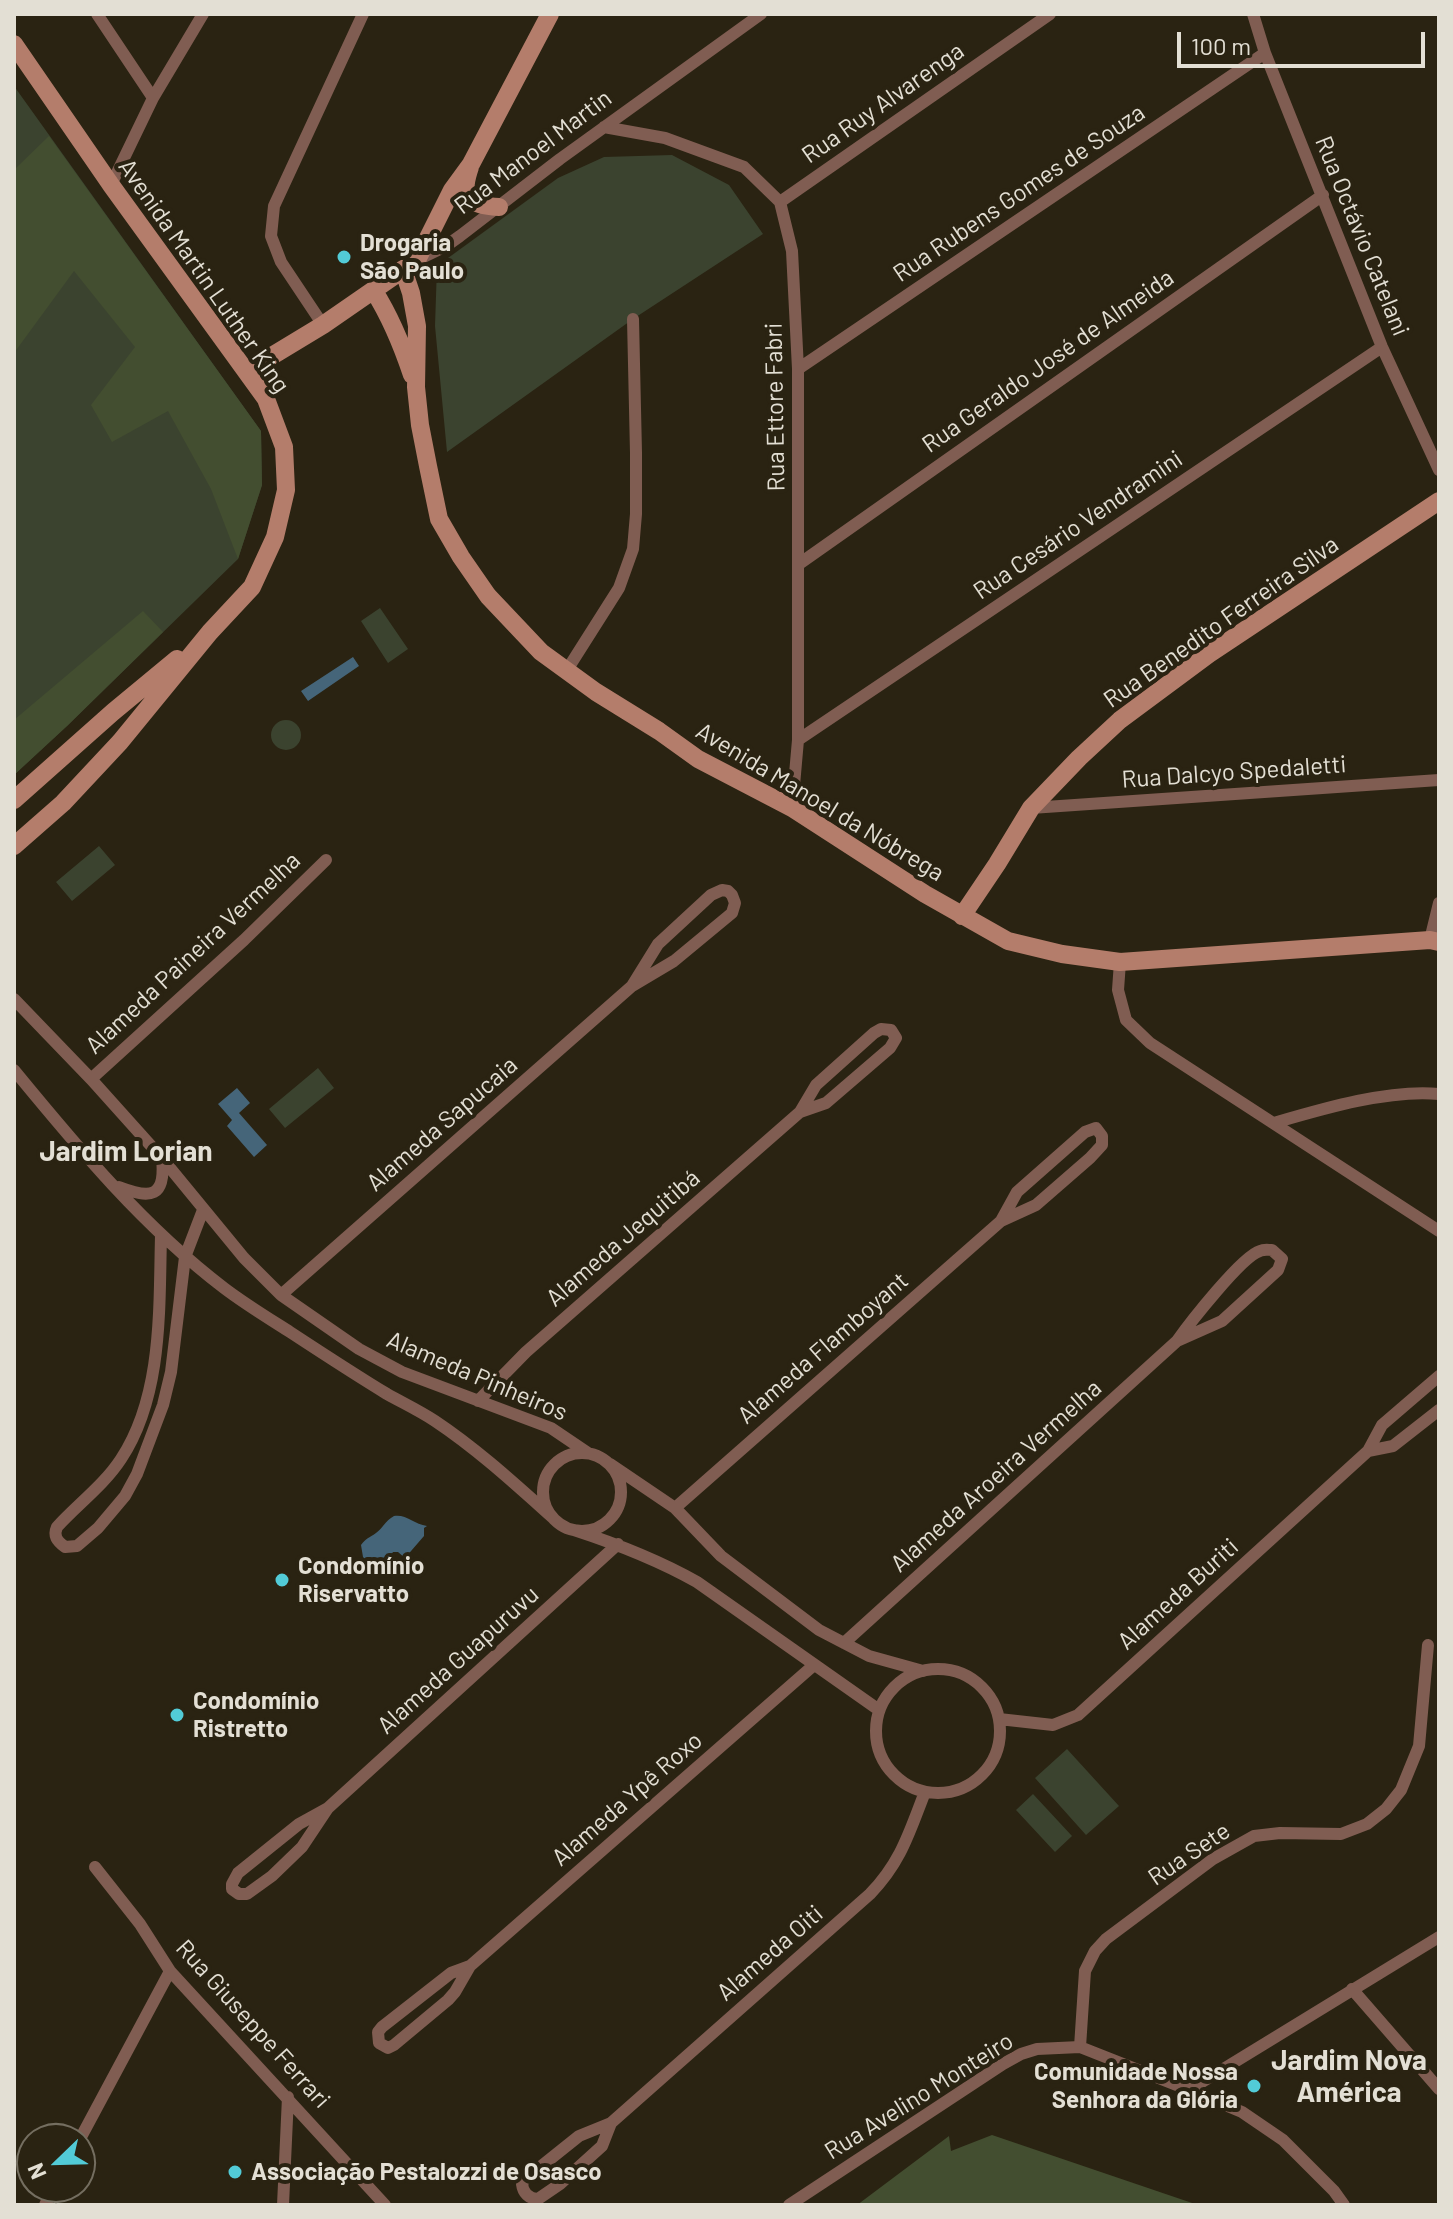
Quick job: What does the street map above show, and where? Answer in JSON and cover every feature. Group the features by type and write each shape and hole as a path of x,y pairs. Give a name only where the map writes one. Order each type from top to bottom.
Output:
{"main road":[{"path":"410,265 452,190 471,164 550,14"},
{"name":"Avenida Martin Luther King","path":"14,44 111,185 266,399 284,447 286,490 275,537 252,587 210,632 120,742 63,803 14,846"},
{"path":"471,164 466,180 471,201 478,206 499,207"},
{"name":"Rua Manoel Martin","path":"247,371 323,325 410,265"},
{"name":"Avenida Manoel da Nóbrega","path":"410,265 417,326 416,387 420,425 439,519 488,596 541,652 596,692 698,759 792,808 962,916 1008,941 1062,954 1120,962 1434,941"},
{"name":"Avenida Manoel da Nóbrega","path":"374,291 397,334 416,387"},
{"name":"Rua Benedito Ferreira Silva","path":"962,916 1031,808 1120,720 1209,654 1439,501"},
{"name":"Avenida Martin Luther King","path":"14,800 210,632"}],"street":[{"path":"97,14 153,98"},
{"path":"111,185 153,98 203,14"},
{"path":"323,325 281,262 271,236 274,206 363,14"},
{"name":"Rua Manoel Martin","path":"410,265 446,246 761,14"},
{"name":"Rua Ruy Alvarenga","path":"780,202 1050,14"},
{"name":"Rua Octávio Catelani","path":"1253,14 1265,53 1382,347 1439,470"},
{"name":"Rua Rubens Gomes de Souza","path":"798,369 1265,53"},
{"path":"604,127 665,138 744,167 780,202"},
{"name":"Rua Geraldo José de Almeida","path":"799,564 1323,195"},
{"name":"Rua Ettore Fabri","path":"780,202 792,251 798,369 798,740 792,808"},
{"path":"567,670 619,588 633,549 636,514 633,319"},
{"name":"Rua Cesário Vendramini","path":"798,740 1382,347"},
{"name":"Rua Dalcyo Spedaletti","path":"1031,808 1439,780"},
{"name":"Alameda Paineira Vermelha","path":"91,1079 244,940 326,860"},
{"name":"Alameda Sapucaia","path":"281,1295 632,986 674,961 732,913 735,903 732,895 722,890 711,895 658,944 632,986"},
{"path":"1434,941 1439,903"},
{"path":"1120,962 1118,990 1126,1020 1150,1043 1439,1231"},
{"name":"Alameda Pinheiros","path":"14,1002 91,1079 161,1157 244,1258 281,1295 320,1324 402,1372 551,1428 588,1453"},
{"name":"Alameda Jequitibá","path":"478,1401 526,1352 800,1112 816,1085 874,1033 881,1029 891,1030 896,1038 890,1048 826,1103 800,1112"},
{"name":"Alameda Pinheiros","path":"14,1070 161,1236 185,1257 264,1315 463,1441 552,1517"},
{"path":"1274,1123 1333,1106 1389,1097 1439,1094"},
{"name":"Alameda Flamboyant","path":"675,1508 1001,1221 1036,1205 1090,1158 1102,1145 1102,1136 1096,1128 1085,1132 1017,1192 1001,1221"},
{"path":"116,1186 138,1194 152,1193 159,1187 163,1175 161,1157"},
{"path":"161,1236 156,1345 146,1401 129,1445 107,1477 57,1527 55,1533 59,1543 65,1547 77,1546 98,1528 125,1496 137,1474 163,1405 171,1372 185,1257 203,1210"},
{"name":"Alameda Aroeira Vermelha","path":"844,1643 1177,1341 1195,1315 1247,1259 1259,1251 1272,1250 1282,1259 1278,1270 1222,1321 1177,1341"},
{"name":"Alameda Buriti","path":"999,1719 1053,1725 1078,1715 1368,1451 1382,1425 1439,1376"},
{"name":"Alameda Buriti","path":"1368,1451 1393,1446 1439,1410"},
{"path":"879,1710 697,1582 618,1544 562,1526 545,1506 545,1479 551,1467 561,1458 574,1453 600,1457 675,1508 721,1556 800,1617 869,1656 923,1671"},
{"path":"574,1530 598,1528 609,1521 616,1511 621,1499 621,1487 610,1464"},
{"path":"107,1477 125,1496"},
{"name":"Alameda Guapuruvu","path":"328,1808 302,1847 272,1876 247,1894 239,1894 232,1889 233,1879 238,1873 299,1824 328,1808 618,1544"},
{"name":"Rua Sete","path":"1080,2047 1085,1971 1095,1951 1106,1939 1213,1859 1254,1836 1280,1833 1341,1834 1367,1824 1386,1809 1401,1790 1419,1746 1428,1645"},
{"name":"Alameda Ypê Roxo","path":"470,1966 451,1973 382,2027 378,2032 379,2043 388,2048 448,2000 470,1966 814,1665"},
{"path":"943,1669 962,1674 979,1685 992,1700 999,1719 999,1739 994,1759 982,1776 965,1788 945,1793 925,1792 905,1784 889,1770 879,1752 876,1731 879,1710 889,1692 904,1679 923,1671 943,1669"},
{"name":"Alameda Oiti","path":"611,2123 602,2146 560,2184 538,2199 529,2198 524,2192 524,2180 579,2136 611,2123 883,1881 902,1851 925,1792"},
{"name":"Rua Giuseppe Ferrari","path":"95,1867 140,1924 170,1971 385,2205"},
{"path":"1189,2090 1439,1937"},
{"path":"89,2123 170,1971"},
{"path":"1352,1989 1439,2089"},
{"path":"1080,2047 1242,2112 1283,2140 1344,2205"},
{"name":"Rua Avelino Monteiro","path":"789,2205 1012,2059 1037,2049 1080,2047"},
{"path":"283,2205 288,2097"}],"green space":[{"path":"14,86 261,431 262,485 238,559 14,775"},
{"path":"49,136 261,431 262,485 238,559 211,489 168,411 112,442 91,405 135,347 74,271 14,353 14,170"},
{"path":"672,155 729,185 763,234 633,319 447,452 435,326 437,266 558,178 604,157"},
{"path":"380,608 408,649 388,663 361,621"},
{"path":"143,611 163,632 14,775 14,720"},
{"path":"286,720 297,724 301,735 297,746 286,750 275,746 271,735 275,724"},
{"path":"99,846 115,865 72,901 56,882"},
{"path":"318,1068 334,1088 285,1128 269,1109"},
{"path":"1067,1749 1119,1806 1086,1835 1035,1778"},
{"path":"1033,1794 1072,1836 1055,1852 1016,1810"},
{"path":"992,2135 1198,2205 857,2205 949,2136 951,2151"}],"water":[{"path":"353,657 359,666 308,701 301,691"},
{"path":"237,1088 250,1103 239,1113 267,1145 254,1157 227,1126 232,1120 218,1104"},
{"path":"394,1516 427,1526 424,1536 405,1558 393,1552 383,1567 374,1568 363,1557 361,1545"}],"place":[{"name":"Drogaria São Paulo","path":"344,257"},
{"name":"Condomínio Riservatto","path":"282,1580"},
{"name":"Condomínio Ristretto","path":"177,1715"},
{"name":"Comunidade Nossa Senhora da Glória","path":"1254,2086"},
{"name":"Associação Pestalozzi de Osasco","path":"235,2172"}],"district":[{"name":"Jardim Lorian","path":"126,1152"},
{"name":"Jardim Nova América","path":"1349,2077"}]}
